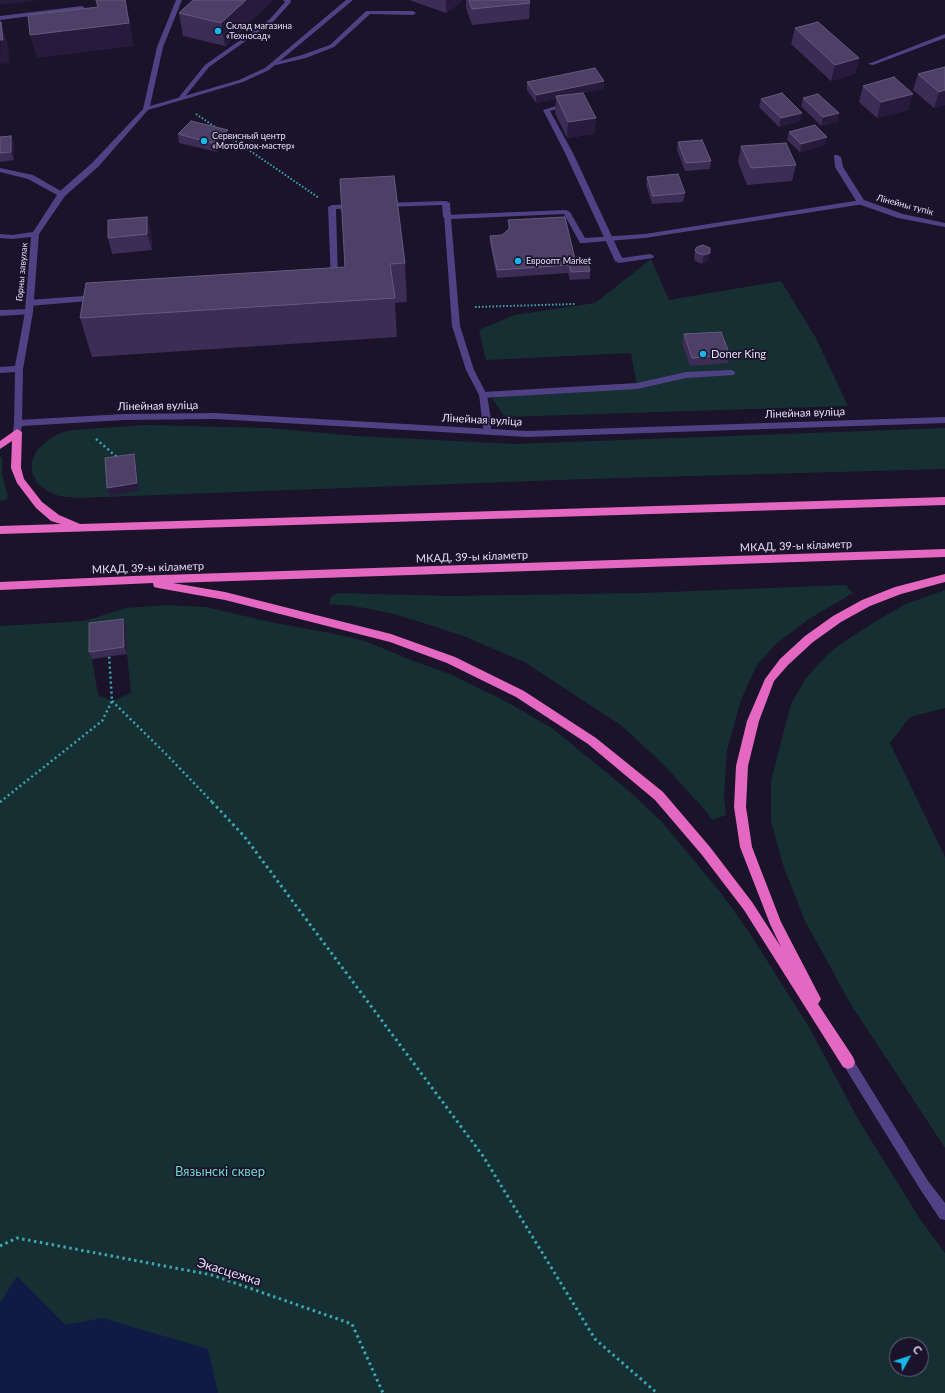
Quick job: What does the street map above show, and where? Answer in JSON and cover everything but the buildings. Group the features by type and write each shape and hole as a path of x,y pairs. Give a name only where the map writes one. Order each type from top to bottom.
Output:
{"highway":[{"path":"0,446 17,427"},
{"path":"17,427 16,468 20,480 39,505 54,518 82,528"},
{"path":"0,530 945,501"},
{"name":"МКАД, 39-ы кіламетр","path":"0,586 133,580 945,553"},
{"path":"848,1062 776,924 746,847 740,807 742,766 752,721 770,679 784,662 809,639 837,619 866,603 899,590 945,578"},
{"path":"133,580 225,596 391,638 452,660 520,694 592,741 659,796 706,851 748,906 848,1062"}],"street":[{"name":"Горны завулак","path":"146,109 160,47 179,0"},
{"path":"181,98 207,66 272,20 288,2 286,0"},
{"name":"Горны завулак","path":"17,427 19,368 29,312 35,234 62,194 95,165 146,109 241,81 267,69 350,0"},
{"path":"0,18 82,8"},
{"path":"276,63 304,58 332,46 368,12 413,13"},
{"path":"872,64 945,36"},
{"path":"574,103 546,110 569,153 608,239 619,261 650,256"},
{"path":"447,216 566,212 582,241 652,234 861,202 839,168 837,157"},
{"path":"0,170 30,177 62,194"},
{"name":"Лінейны тупік","path":"861,202 901,216 945,225"},
{"path":"377,205 446,203 456,326 470,370 483,395 487,419 487,432"},
{"path":"326,281 334,280 332,207 362,206"},
{"path":"0,236 12,237 35,234"},
{"path":"29,303 104,297"},
{"path":"0,313 29,312"},
{"path":"0,370 19,368"},
{"path":"483,395 637,386 686,375 731,373"},
{"name":"Лінейная вуліца","path":"17,427 76,420 124,417 216,416 487,432 534,433 945,420"},
{"path":"848,1062 924,1185 945,1214"}],"path":[{"path":"173,100 218,129"},
{"path":"225,134 332,207"},
{"path":"454,308 575,304"},
{"path":"76,420 81,429 107,447 118,458"},
{"path":"0,802 102,721 112,701 108,657 110,650"},
{"path":"112,701 166,753 244,836 483,1156 595,1339 657,1393"},
{"name":"Экасцежка","path":"0,1246 17,1238 212,1275 352,1324 383,1393"}],"green space":[{"path":"651,259 669,300 781,281 816,338 848,406 505,417 492,398 637,386 631,353 486,360 479,330 514,315 595,303"},
{"path":"146,425 267,428 358,436 515,444 945,428 945,469 587,479 78,498 59,496 47,491 37,483 32,472 32,462 37,450 48,440 60,433 72,430"},
{"path":"0,457 2,457 2,474 8,497 5,500 0,501"},
{"path":"846,585 853,593 809,619 776,644 757,665 741,700 727,750 724,798 726,815 712,820 705,810 663,764 622,726 526,663 466,637 390,613 354,606 329,604 331,597 338,593 448,596 643,593"},
{"path":"945,590 945,708 910,717 890,743 945,857 945,1148 850,1003 805,921 784,868 771,821 771,781 791,704 806,678 827,655 839,645 876,621 906,604"},
{"name":"Вязынскі сквер","path":"165,605 206,607 270,622 365,641 450,674 503,700 552,728 629,791 662,822 721,893 749,932 809,1027 858,1119 920,1219 945,1253 945,1393 0,1393 0,626 84,621 126,608","holes":["125,626 131,693 112,701 98,695 92,659 92,631"]}],"water":[{"path":"17,1276 65,1325 102,1318 208,1349 218,1393 0,1393 0,1303"}],"place":[{"name":"Склад магазина «Техносад»","path":"218,31"},
{"name":"Сервисный центр «Мотоблок-мастер»","path":"204,141"},
{"name":"Евроопт Market","path":"518,261"},
{"name":"Doner King","path":"703,354"}]}
